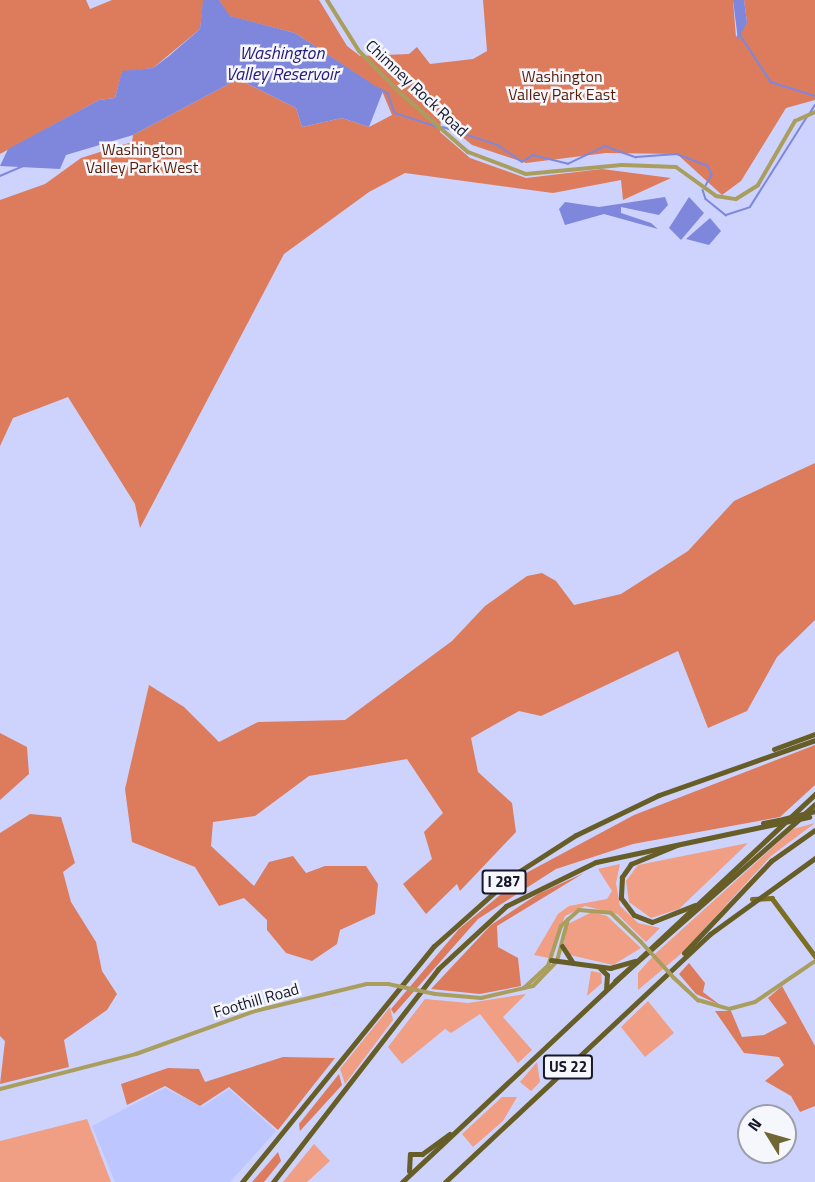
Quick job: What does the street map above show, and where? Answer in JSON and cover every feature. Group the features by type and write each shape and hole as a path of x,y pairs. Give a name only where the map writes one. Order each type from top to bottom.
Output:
{"highway":[{"path":"754,759 815,734"},
{"name":"I 287","path":"242,1182 420,963 489,894 595,825 754,759 815,740"},
{"name":"US 22","path":"401,1182 815,794"},
{"path":"615,981 815,804"},
{"path":"777,822 815,811"},
{"name":"I 287","path":"273,1182 438,969 478,928 567,873 678,844 754,829 777,822 812,817"},
{"path":"677,964 760,872 815,830"},
{"path":"678,844 631,864 622,877 621,898 634,915 652,922 697,904"},
{"name":"US 22","path":"445,1182 677,964 752,899 815,858"},
{"path":"562,946 574,964"},
{"path":"554,961 598,967 638,960"},
{"path":"598,967 608,978 601,995"},
{"path":"401,1182 412,1168 410,1154 422,1154 462,1126"}],"main road":[{"path":"774,883 772,898 815,956"},
{"path":"752,899 772,898"}],"street":[{"name":"Chimney Rock Road","path":"327,0 359,51 446,131 475,156 526,174 557,175 622,165 672,166 702,183 710,192 733,200 751,192 786,133 811,113"},
{"path":"568,919 584,909 602,909 641,942 674,978 705,1004 738,1008 815,961"},
{"name":"Foothill Road","path":"0,1089 136,1054 255,1011 367,984 388,984 435,994 472,998 524,988 543,979 562,946 568,919"},
{"name":"Foothill Road","path":"554,961 568,919"}],"shaded area":[{"path":"815,823 771,856 682,953 638,990 638,973 656,953 793,829"},
{"path":"748,843 679,909 651,918 629,902 626,881 638,865"},
{"path":"620,864 616,883 620,906 638,923 660,928 646,942 617,914 585,906 565,916 549,958 534,955 558,914 569,906 607,899 612,891 598,869"},
{"path":"592,912 607,916 641,948 613,965 570,955 564,944 568,924"},
{"path":"591,971 601,973 602,983 587,996"},
{"path":"526,994 503,1017 532,1050 518,1063 480,1014 451,1033 445,1029 402,1064 388,1047 425,999 468,1003"},
{"path":"648,1001 674,1033 645,1057 621,1027"},
{"path":"390,1007 393,1020 345,1084 340,1069"},
{"path":"537,1062 540,1082 531,1091 520,1082"},
{"path":"165,1088 202,1107 229,1089 276,1131 230,1182 115,1182 92,1126"},
{"path":"502,1097 517,1097 503,1121 473,1147 462,1134"},
{"path":"87,1119 111,1182 0,1182 0,1141"},
{"path":"314,1144 330,1161 307,1182 283,1182"}],"green space":[{"path":"0,0 86,0 90,9 112,0 203,0 203,5 200,29 153,68 122,72 115,98 99,100 0,154"},
{"path":"219,0 319,0 347,46 360,56 409,54 417,47 430,64 473,59 487,51 483,0 733,0 736,37 747,22 744,0 815,0 815,100 786,108 741,181 722,195 677,154 606,153 526,163 472,145 441,119 440,132 470,158 526,178 602,169 671,178 623,200 621,180 553,193 405,173 369,192 284,254 140,528 135,504 68,397 13,418 0,446 0,200 45,184 81,158 132,142 133,135 238,79 296,108 302,127 342,118 369,127 392,115 382,91 295,33 229,16"},
{"path":"815,463 815,620 777,657 747,711 708,728 678,651 541,716 519,711 471,738 478,772 512,803 516,832 460,891 457,884 426,914 403,884 432,859 424,832 443,813 407,759 309,776 255,816 213,822 211,846 254,886 269,862 293,856 306,873 325,866 366,866 378,884 375,914 340,930 337,944 312,961 286,953 267,930 267,920 244,898 219,906 195,867 132,842 125,789 149,685 184,707 219,742 258,722 345,720 452,641 485,606 527,576 542,573 556,581 574,605 621,594 688,551 734,501"},
{"path":"0,733 27,747 29,774 0,800"},
{"path":"815,745 815,785 780,817 633,844 556,869 478,919 394,1014 391,1009 459,929 528,872 634,815"},
{"path":"30,814 61,817 75,863 63,872 71,902 96,942 102,971 117,994 107,1010 64,1040 69,1067 0,1084 5,1041 0,1036 0,833"},
{"path":"584,873 497,926 498,947 518,958 521,986 480,994 431,989 491,925 538,894"},
{"path":"689,963 705,983 703,992 720,1005 696,994 679,974"},
{"path":"782,986 815,1046 815,1106 800,1112 791,1096 765,1081 784,1065 779,1057 744,1053 715,1011 731,1011 742,1037 764,1035 787,1023 768,998"},
{"path":"283,1057 335,1058 278,1130 229,1087 200,1106 165,1086 127,1105 121,1084 168,1068 199,1069 205,1082"},
{"path":"339,1074 342,1085 300,1131 299,1124"},
{"path":"278,1152 281,1161 264,1182 252,1182"}],"water":[{"name":"Washington Valley Reservoir","path":"203,0 219,0 230,16 295,33 383,91 369,127 342,118 302,127 296,108 238,79 133,135 66,155 60,169 0,166 8,149 99,100 115,98 122,71 153,68 169,56 200,29"},
{"path":"733,0 744,0 747,22 738,40"},
{"path":"665,197 668,205 659,215 621,207 621,213 651,223 658,229 604,214 565,225 559,209 565,202 599,207"},
{"path":"689,197 704,213 681,240 669,228"},
{"path":"710,218 721,231 709,245 686,239"}],"waterway":[{"path":"741,36 771,82 815,96"},
{"path":"380,89 388,93 395,113 435,126"},
{"path":"810,113 815,105"},
{"path":"703,190 706,199 726,215 750,207 807,117"},
{"path":"443,127 498,145 522,162 533,155 568,164 605,146 636,157 677,154 708,166 712,175 706,186"},
{"path":"0,176 24,166"}],"park label":[{"name":"Washington Valley Park East","path":"562,85"},
{"name":"Washington Valley Park West","path":"142,158"}]}
